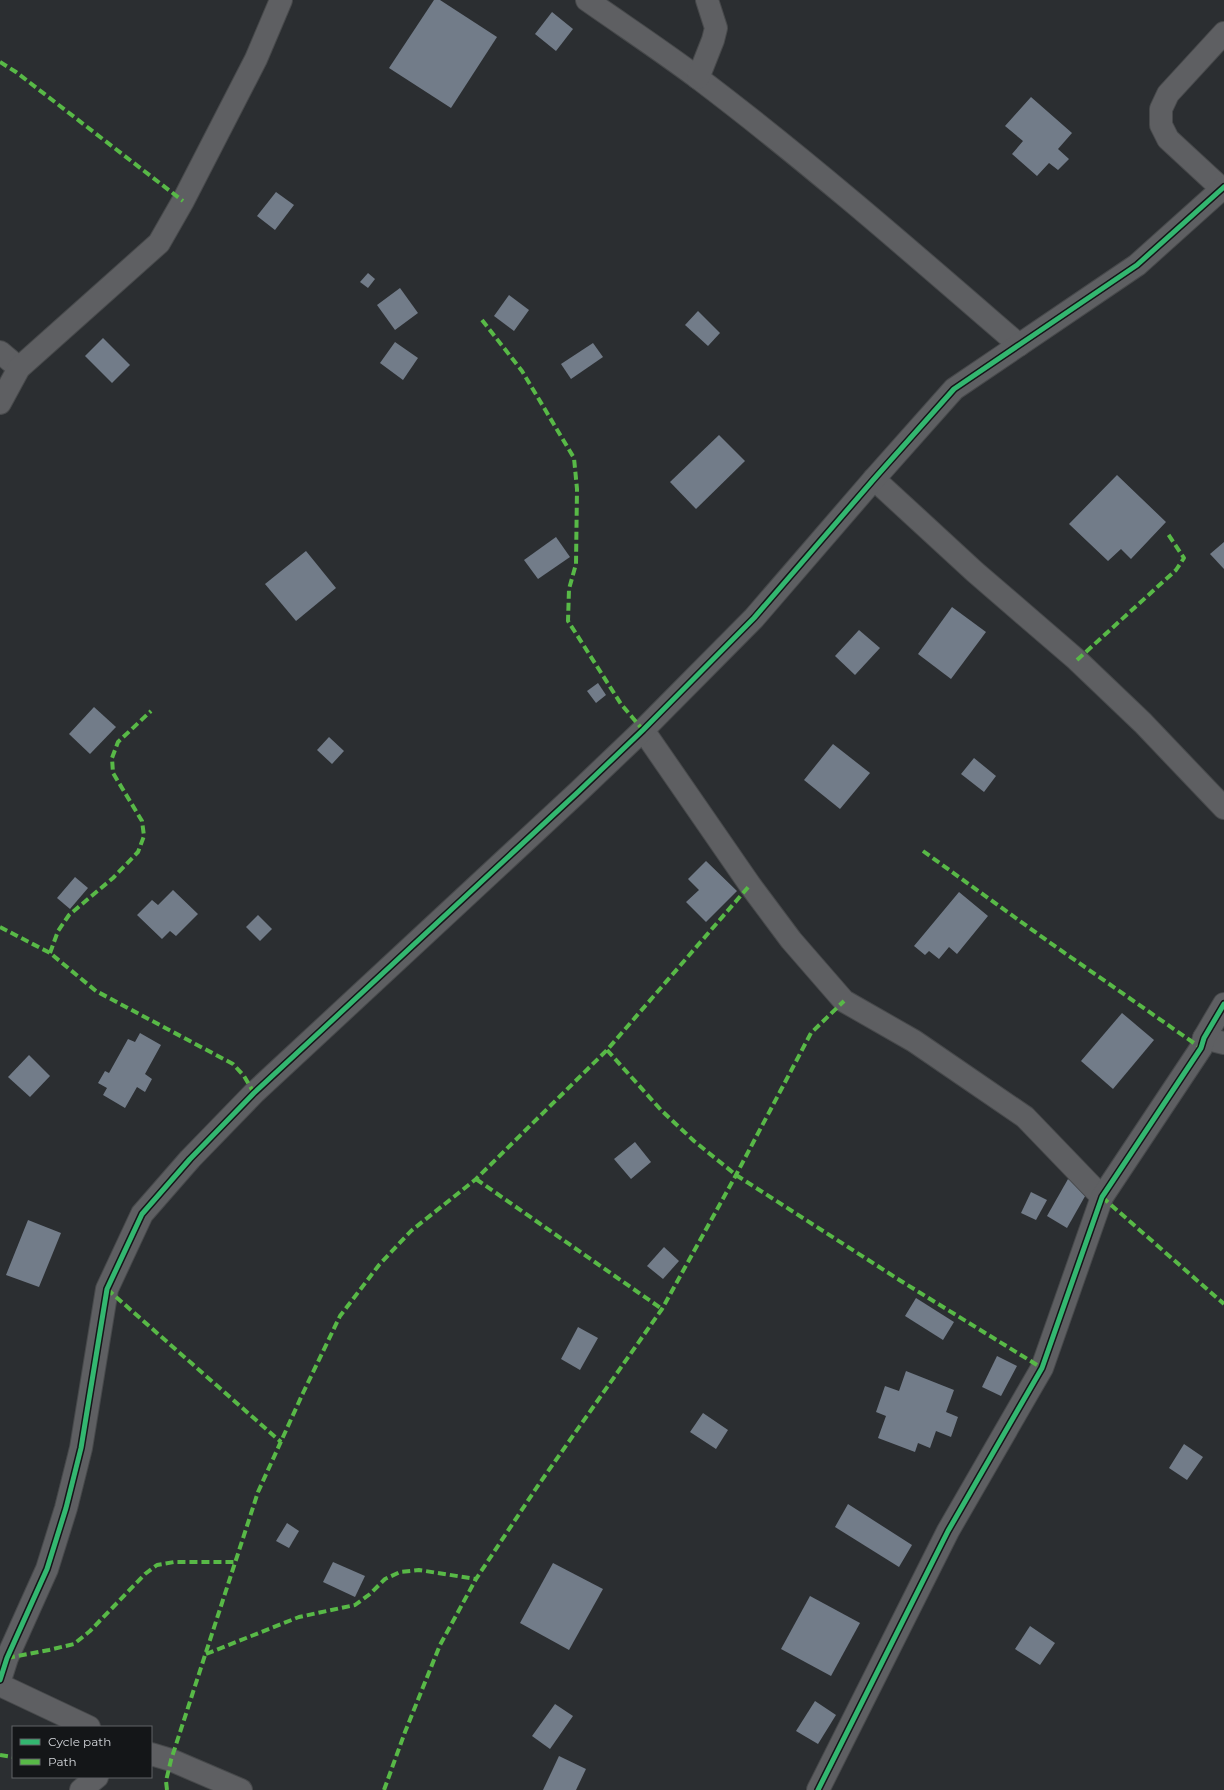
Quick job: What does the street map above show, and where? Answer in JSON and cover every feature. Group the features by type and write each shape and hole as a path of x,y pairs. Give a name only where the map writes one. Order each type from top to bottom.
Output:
{"street":[{"path":"0,403 20,368 159,243 183,201 256,59 281,0"},
{"path":"587,0 698,78 790,151 901,242 1019,345"},
{"path":"698,78 713,40 716,28 707,0"},
{"path":"0,1680 7,1658 47,1569 66,1508 81,1448 107,1289 142,1214 190,1159 254,1093 643,730 754,618 954,389 1137,265 1223,188 1168,139 1161,125 1161,109 1168,94 1224,32"},
{"path":"0,352 20,368"},
{"path":"874,479 975,572 1078,660 1143,723 1224,808"},
{"path":"643,730 791,940 844,1001 914,1041 1025,1117 1102,1197"},
{"path":"818,1790 948,1531 1042,1368 1102,1197 1201,1048 1214,1040 1224,1004"},
{"path":"0,1685 87,1726"},
{"path":"152,1754 172,1760 241,1790"},
{"path":"81,1790 96,1778"}],"building":[{"path":"434,0 440,0 497,37 451,108 389,68"},
{"path":"552,12 573,29 556,51 535,34"},
{"path":"1031,97 1072,133 1058,149 1069,159 1058,170 1049,163 1037,176 1012,154 1023,141 1005,126"},
{"path":"276,192 294,205 275,230 257,216"},
{"path":"368,273 375,279 368,288 360,282"},
{"path":"400,288 418,313 395,330 377,305"},
{"path":"509,295 529,310 514,331 494,316"},
{"path":"698,311 720,333 708,346 685,325"},
{"path":"103,338 130,365 112,383 85,356"},
{"path":"395,342 418,358 403,380 380,363"},
{"path":"593,343 603,357 571,379 561,364"},
{"path":"719,435 745,461 696,509 670,482"},
{"path":"1117,475 1166,522 1131,559 1121,549 1108,561 1069,524"},
{"path":"556,537 570,557 538,579 524,560"},
{"path":"1224,542 1224,569 1210,554"},
{"path":"306,551 336,588 296,621 265,584"},
{"path":"952,607 986,632 951,679 918,654"},
{"path":"859,630 880,648 855,675 835,656"},
{"path":"598,683 606,695 596,703 587,691"},
{"path":"94,707 116,727 90,754 69,734"},
{"path":"329,737 344,751 332,764 317,750"},
{"path":"833,744 870,773 840,809 804,780"},
{"path":"974,758 996,776 984,792 961,774"},
{"path":"706,861 737,891 706,922 686,902 699,890 688,879"},
{"path":"75,877 88,888 70,909 57,898"},
{"path":"173,890 198,914 176,936 170,931 162,939 137,915 152,900 158,905"},
{"path":"959,892 988,916 957,954 949,947 939,959 929,951 925,955 914,946"},
{"path":"258,915 272,929 260,941 246,927"},
{"path":"1122,1013 1154,1040 1113,1089 1081,1061"},
{"path":"140,1033 161,1045 145,1074 152,1079 145,1092 137,1087 125,1108 103,1095 107,1088 98,1083 105,1071 109,1073 128,1039 135,1042"},
{"path":"29,1055 50,1076 30,1097 8,1077"},
{"path":"635,1142 651,1162 631,1179 614,1159"},
{"path":"1068,1179 1088,1191 1067,1228 1047,1216"},
{"path":"1031,1192 1047,1200 1036,1220 1021,1213"},
{"path":"28,1220 61,1233 39,1287 6,1275"},
{"path":"664,1247 679,1261 663,1279 647,1266"},
{"path":"916,1298 954,1322 943,1340 905,1316"},
{"path":"578,1327 598,1338 580,1370 561,1359"},
{"path":"997,1356 1017,1366 1001,1396 982,1387"},
{"path":"906,1371 954,1390 946,1412 958,1417 951,1437 936,1431 930,1448 918,1443 915,1452 878,1438 886,1416 876,1412 885,1386 899,1391"},
{"path":"703,1413 728,1430 716,1449 690,1432"},
{"path":"1184,1444 1203,1457 1187,1480 1169,1468"},
{"path":"848,1504 912,1545 899,1567 835,1527"},
{"path":"287,1523 299,1531 289,1548 276,1541"},
{"path":"333,1562 365,1576 355,1597 323,1582"},
{"path":"553,1563 603,1589 569,1650 520,1623"},
{"path":"810,1596 860,1623 831,1676 781,1649"},
{"path":"1030,1626 1055,1643 1040,1665 1015,1649"},
{"path":"815,1701 836,1715 818,1744 796,1731"},
{"path":"555,1704 573,1716 550,1749 532,1736"},
{"path":"559,1756 586,1769 576,1790 543,1790"}],"marked path":[{"path":"0,62 16,72 183,201"},
{"path":"482,320 522,371 574,458 577,489 576,564 569,589 568,621 621,704 643,730"},
{"path":"1077,660 1176,570 1184,558 1168,534"},
{"path":"50,953 58,931 69,915 113,878 138,852 144,836 142,821 113,773 112,758 118,742 151,711"},
{"path":"923,851 1049,942 1201,1048"},
{"path":"167,1790 166,1781 171,1760 258,1492 340,1316 379,1265 411,1231 476,1179 607,1050 750,885"},
{"path":"0,927 50,953 96,991 233,1064 244,1076 254,1093"},
{"path":"384,1790 405,1732 440,1645 476,1579 537,1487 662,1309 736,1175 811,1033 844,1001"},
{"path":"607,1050 661,1110 694,1141 736,1175 901,1281 1042,1368"},
{"path":"476,1179 662,1309"},
{"path":"1102,1197 1224,1304"},
{"path":"107,1289 281,1442"},
{"path":"7,1658 74,1644 90,1631 145,1574 157,1565 174,1562 235,1562"},
{"path":"206,1654 299,1617 355,1605 370,1594 385,1579 400,1572 419,1570 476,1579"},
{"path":"0,1755 12,1757"}],"cycle path":[{"path":"0,1680 7,1658 47,1569 66,1508 81,1448 107,1289 142,1214 190,1159 254,1093 578,792 643,730 754,618 954,389 1137,265 1224,187"},
{"path":"818,1790 948,1531 1042,1368 1102,1197 1201,1048 1204,1038 1224,1004"}]}
